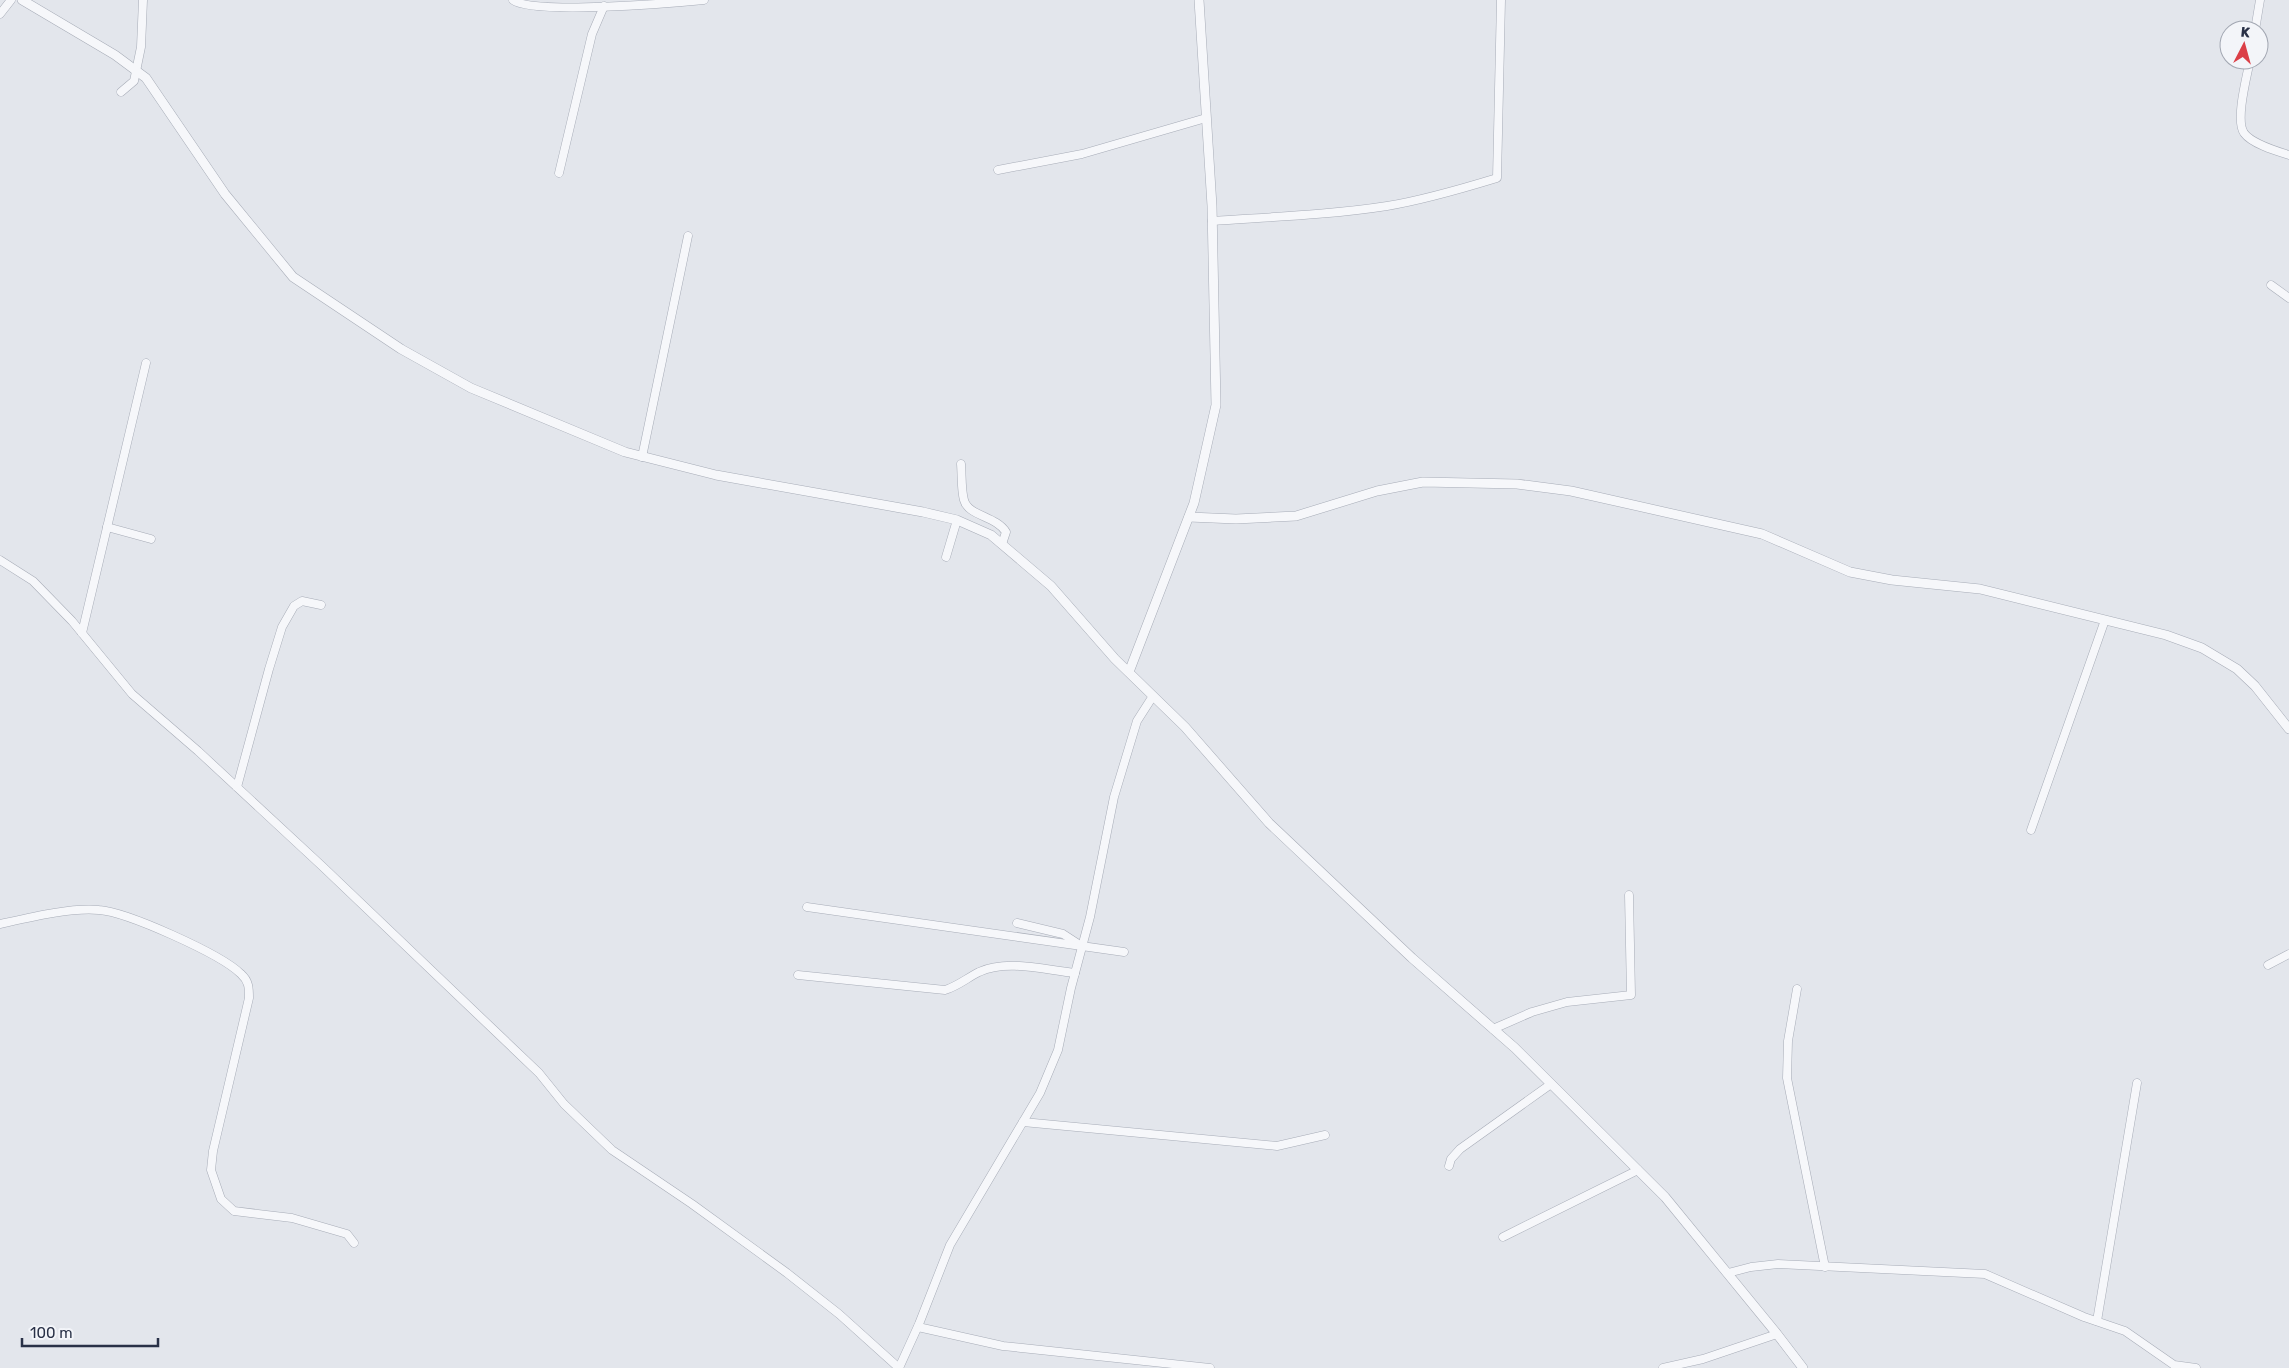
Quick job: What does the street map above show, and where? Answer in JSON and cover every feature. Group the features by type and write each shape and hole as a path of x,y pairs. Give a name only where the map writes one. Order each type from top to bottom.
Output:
{"street":[{"path":"0,14 11,0"},
{"path":"22,0 115,55 146,78 225,194 293,277 401,348 471,388 625,452 642,457 716,475 957,520 990,535 1002,544 1051,586 1129,672 1185,727 1269,823 1412,958 1493,1029 1665,1197 1778,1334 1803,1368"},
{"path":"121,92 134,81 141,47 143,0"},
{"path":"513,0 518,4 531,7 604,6 704,0"},
{"path":"1129,672 1194,503 1216,405 1212,221 1199,0"},
{"path":"1212,221 1305,216 1387,206 1438,196 1497,178 1500,0"},
{"path":"2257,20 2260,0"},
{"path":"559,173 592,34 604,6"},
{"path":"2248,70 2240,121 2244,133 2264,147 2289,154"},
{"path":"998,170 1082,154 1206,118"},
{"path":"642,457 688,236"},
{"path":"2270,285 2289,298"},
{"path":"82,633 146,363"},
{"path":"962,464 964,502 971,510 1001,524 1006,532 1002,544"},
{"path":"1189,517 1236,519 1296,516 1377,491 1423,482 1517,484 1571,490 1762,534 1850,572 1892,580 1980,589 2166,635 2202,648 2237,669 2255,686 2289,729"},
{"path":"946,557 957,520"},
{"path":"107,527 151,539"},
{"path":"0,560 33,581 82,633 132,694 237,787 539,1073 564,1104 612,1150 692,1204 787,1273 839,1314 899,1368 918,1327 950,1245 1040,1092 1058,1050 1114,797 1125,756 1137,721 1153,696"},
{"path":"237,787 282,627 294,606 302,602 321,606"},
{"path":"2031,830 2105,620"},
{"path":"1493,1029 1532,1012 1567,1002 1631,995 1629,895"},
{"path":"807,907 1124,952"},
{"path":"0,924 97,909 120,913 217,956 242,974 249,985 249,998 212,1151 211,1170 221,1199 234,1211 292,1218 347,1234 354,1243"},
{"path":"1017,923 1063,934 1082,946"},
{"path":"2268,965 2289,954"},
{"path":"798,975 945,990 955,987 979,972 1002,966 1075,973"},
{"path":"1797,988 1788,1041 1787,1078 1825,1267"},
{"path":"2097,1322 2137,1083"},
{"path":"1449,1166 1451,1159 1460,1149 1551,1084"},
{"path":"1022,1122 1277,1146 1324,1135"},
{"path":"1503,1237 1638,1170"},
{"path":"1728,1273 1751,1267 1778,1264 1985,1274 2097,1322 2124,1331 2174,1365 2196,1368"},
{"path":"918,1327 1003,1346 1210,1368"},
{"path":"1663,1368 1703,1359 1778,1334"}]}
